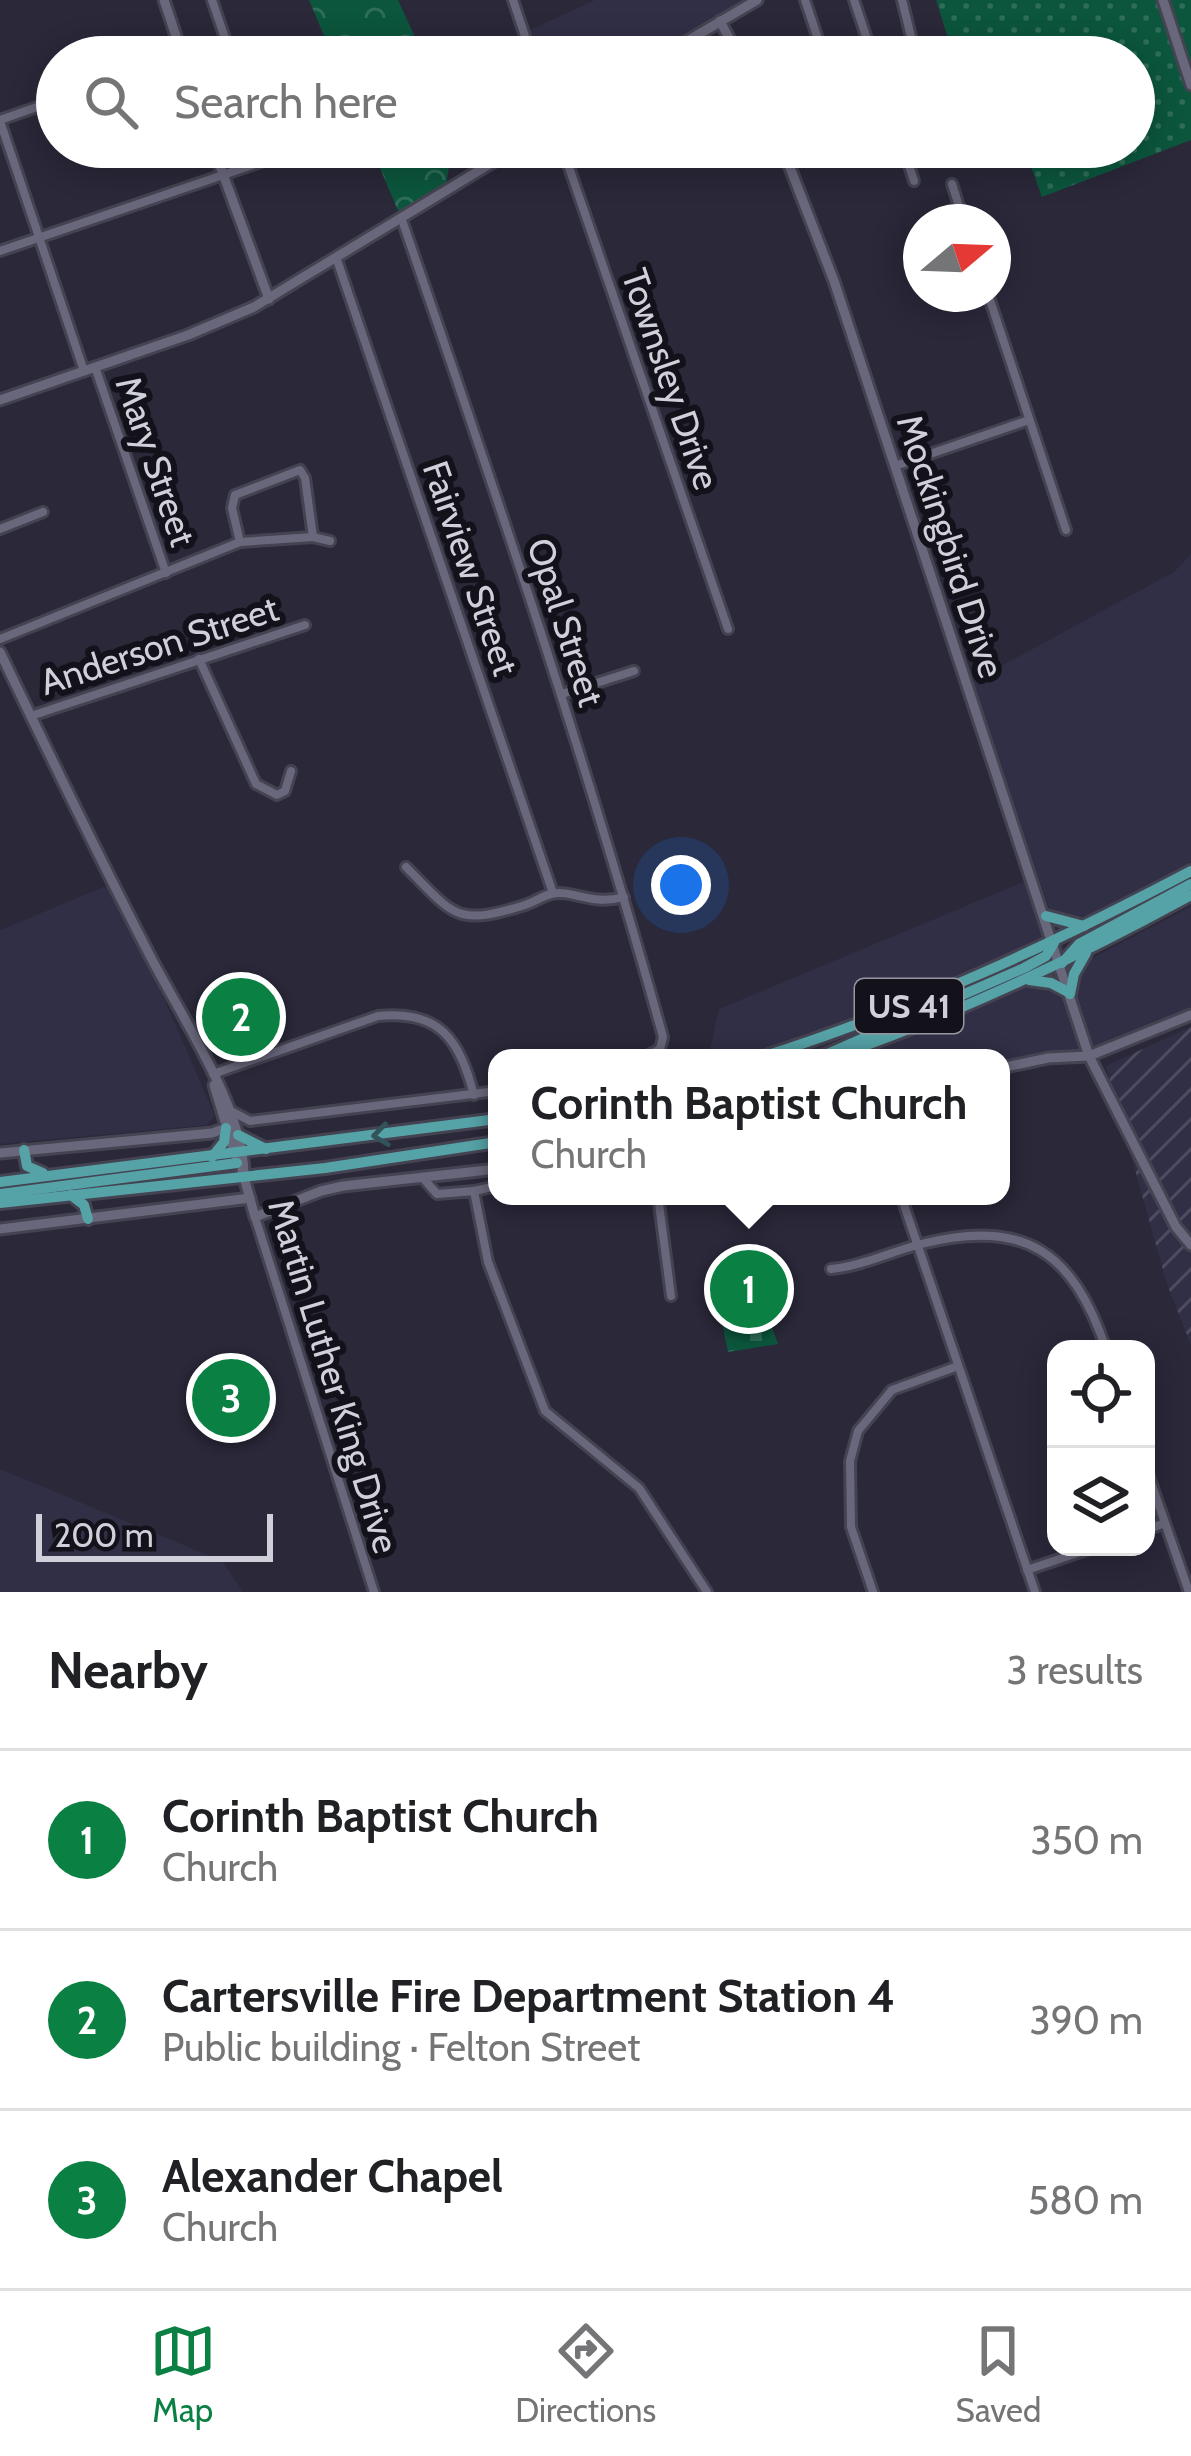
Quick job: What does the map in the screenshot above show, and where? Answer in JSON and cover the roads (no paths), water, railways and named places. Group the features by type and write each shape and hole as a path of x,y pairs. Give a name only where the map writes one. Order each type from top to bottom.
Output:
{"main road":[{"name":"US 41","path":"784,1049 931,997 1054,943 1191,871"},
{"path":"1062,964 1079,944 1191,884"},
{"name":"US 41","path":"853,1049 1062,964 1191,896"},
{"path":"1046,916 1087,926"},
{"path":"839,1049 1024,968 1049,954 1054,943"},
{"path":"1026,980 1051,983 1070,993 1074,974 1088,951"},
{"path":"0,1194 488,1120"},
{"path":"212,1157 232,1132 269,1150"},
{"path":"0,1203 488,1143"},
{"path":"23,1150 29,1167 52,1175"},
{"path":"0,1182 239,1157"},
{"path":"71,1195 84,1204 88,1219"}],"street":[{"path":"164,0 175,36"},
{"path":"212,0 224,36"},
{"path":"513,0 525,36"},
{"path":"695,36 757,0"},
{"path":"805,0 817,36"},
{"path":"854,0 866,36"},
{"path":"902,0 911,36"},
{"path":"1163,0 1191,85"},
{"path":"720,21 728,36"},
{"path":"0,121 36,108"},
{"name":"Mary Street","path":"0,121 166,573"},
{"path":"220,168 269,299"},
{"path":"0,251 243,168"},
{"path":"0,400 204,329 269,299 484,168"},
{"name":"Townsley Drive","path":"569,168 728,629"},
{"name":"Mockingbird Drive","path":"790,168 834,281 1089,1057 1176,1227 1191,1245"},
{"path":"910,168 914,182"},
{"path":"952,184 958,204"},
{"name":"Opal Street","path":"401,220 562,694 664,1036 656,1049"},
{"name":"Fairview Street","path":"337,260 553,893"},
{"path":"994,312 1066,530"},
{"path":"896,466 1029,420"},
{"path":"240,542 232,508 235,495 300,470 313,537"},
{"path":"0,529 43,512"},
{"path":"0,639 240,542 313,537 330,541"},
{"name":"Anderson Street","path":"31,716 305,625"},
{"name":"Martin Luther King Drive","path":"0,652 230,1110 232,1132"},
{"path":"199,658 256,784 278,795 285,791 291,771"},
{"path":"562,694 634,671"},
{"path":"406,867 440,905 455,914 484,916 553,893 602,903 624,897"},
{"path":"212,1074 378,1016 399,1014 429,1019 446,1033 473,1095"},
{"path":"1010,1066 1048,1058 1089,1057 1191,1015"},
{"name":"Martin Luther King Drive","path":"212,1074 374,1592"},
{"path":"0,1153 232,1132 250,1121 488,1092"},
{"path":"230,1110 250,1121"},
{"path":"255,1217 321,1191 488,1170"},
{"path":"423,1178 436,1194 488,1188"},
{"path":"474,1191 488,1262 544,1411 639,1488 706,1592"},
{"path":"0,1229 250,1198"},
{"path":"659,1205 671,1296"},
{"path":"904,1205 1034,1592"},
{"path":"831,1269 962,1235 1005,1237 1040,1250 1066,1269 1093,1310 1103,1340"},
{"path":"873,1592 851,1526 850,1461 858,1431 892,1390 958,1366"},
{"path":"1155,1494 1189,1592"},
{"path":"1155,1527 1165,1523"},
{"path":"1027,1570 1068,1556"}],"place":[{"name":"Cartersville Fire Department Station 4","path":"241,1017"},
{"name":"Corinth Baptist Church","path":"749,1289"},
{"name":"Alexander Chapel","path":"231,1398"}]}
